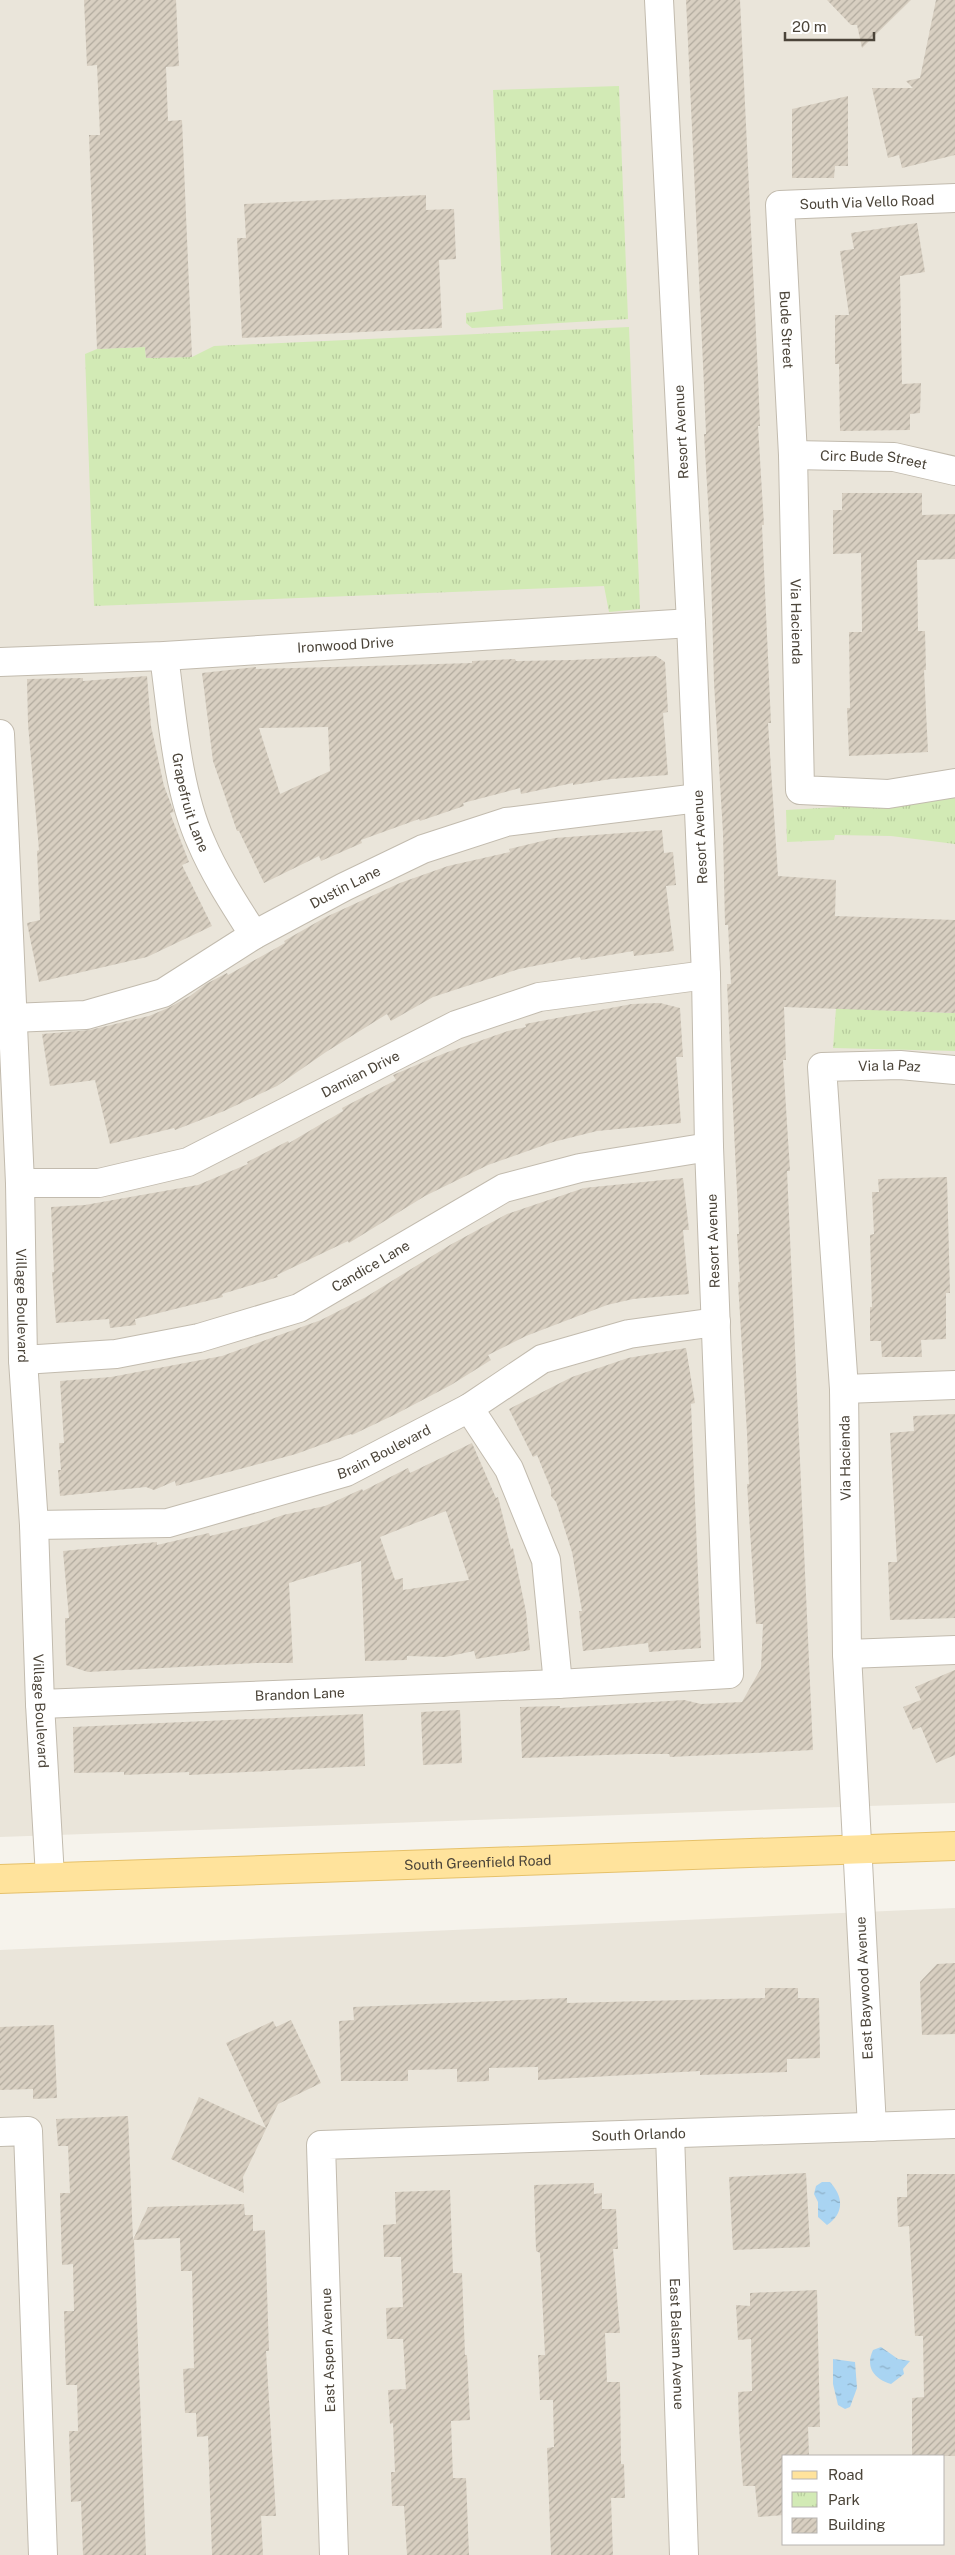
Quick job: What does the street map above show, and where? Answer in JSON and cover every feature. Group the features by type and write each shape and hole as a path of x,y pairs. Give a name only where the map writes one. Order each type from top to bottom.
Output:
{"main road":[{"name":"South Greenfield Road","path":"0,1879 955,1846"}],"street":[{"name":"Resort Avenue","path":"659,0 691,623 706,975 709,1147 729,1674"},
{"name":"South Via Vello Road","path":"780,205 955,198"},
{"name":"Bude Street","path":"780,205 793,455"},
{"name":"Circ Bude Street","path":"793,455 894,458 955,471"},
{"name":"Via Hacienda","path":"793,455 800,790 888,794 955,783"},
{"name":"Ironwood Drive","path":"0,662 164,656 691,623"},
{"name":"Grapefruit Lane","path":"164,656 180,774 200,841 226,891 254,935"},
{"name":"Village Boulevard","path":"0,734 20,1183 23,1360 34,1525 40,1704 50,1878"},
{"name":"Dustin Lane","path":"12,1018 86,1015 163,993 254,935 344,887 423,849 506,822 698,798"},
{"name":"Damian Drive","path":"20,1183 99,1183 188,1162 456,1024 539,997 706,975"},
{"name":"Via la Paz","path":"822,1067 900,1065 955,1070"},
{"name":"Via Hacienda","path":"822,1067 844,1389 847,1654 856,1848"},
{"name":"Candice Lane","path":"23,1360 116,1354 199,1338 299,1308 504,1188 580,1168 709,1147"},
{"name":"Brain Boulevard","path":"34,1525 168,1522 346,1472 470,1408 542,1359 629,1334 716,1322"},
{"path":"844,1389 955,1385"},
{"path":"470,1408 509,1470 546,1560 558,1684"},
{"path":"847,1654 955,1650"},
{"name":"Brandon Lane","path":"40,1704 558,1684 729,1674"},
{"name":"East Baywood Avenue","path":"856,1848 872,2127"},
{"name":"South Orlando","path":"321,2145 955,2124"},
{"path":"0,2132 28,2132 43,2555"},
{"name":"East Balsam Avenue","path":"670,2134 684,2555"},
{"name":"East Aspen Avenue","path":"321,2145 334,2555"}],"shaded area":[{"path":"0,0 955,0 955,1803 0,1837"},
{"path":"955,1908 955,2555 0,2555 0,1950"}],"green space":[{"path":"619,86 628,319 472,328 466,323 466,313 503,309 493,90"},
{"path":"629,327 640,609 609,612 604,586 94,606 85,354 97,349 145,347 146,358 192,357 214,346"},
{"path":"955,795 955,844 891,836 835,835 834,840 787,842 786,810 893,804"},
{"path":"836,1008 955,1013 955,1051 833,1048"}],"water":[{"path":"822,2182 830,2182 840,2199 837,2215 827,2225 818,2217 818,2202 814,2194 816,2186"},
{"path":"881,2347 898,2359 910,2361 903,2369 904,2374 891,2384 876,2376 871,2367 870,2362 873,2350"},
{"path":"833,2359 855,2362 857,2388 850,2407 845,2409 838,2405 833,2384"}],"building":[{"path":"84,0 176,0 179,66 166,67 168,121 182,120 192,357 146,358 145,347 97,349 89,135 100,135 97,65 87,66"},
{"path":"686,0 740,0 764,525 762,525 771,723 768,723 778,876 836,880 835,916 955,920 955,1013 784,1007 786,1060 783,1060 790,1171 787,1171 813,1750 670,1757 669,1754 634,1754 522,1758 520,1707 560,1706 560,1708 684,1700 701,1704 742,1702 761,1668 763,1624 756,1624 747,1484 749,1484 747,1433 738,1282 740,1282 737,1234 739,1234 727,984 731,984 728,925 725,925 723,833 714,683 710,536 704,434 706,434"},
{"path":"827,0 911,0 862,48 857,25 851,25"},
{"path":"936,0 955,0 955,155 902,168 899,155 888,158 872,88 913,88 906,81 920,78"},
{"path":"848,96 848,166 835,166 834,178 792,178 792,109"},
{"path":"426,195 426,210 454,209 456,259 439,260 442,328 242,338 237,238 246,238 244,204"},
{"path":"917,223 925,272 900,276 902,384 921,383 920,413 910,414 910,430 840,431 839,364 835,364 835,315 849,315 840,251 854,249 851,233"},
{"path":"842,493 922,493 922,515 955,514 955,559 917,560 918,631 925,631 926,670 924,670 928,752 849,756 847,708 850,708 849,632 862,632 861,553 833,554 833,510 842,510"},
{"path":"656,656 665,662 668,712 663,713 668,775 611,779 573,785 573,783 521,794 520,788 463,803 464,806 420,821 419,819 361,840 362,843 321,861 319,856 264,883 239,831 237,831 213,761 202,673 256,667 256,669 472,663 472,661 515,659 516,661","holes":["328,727 330,771 280,794 259,728"]},
{"path":"147,676 151,726 164,786 174,812 170,813 189,862 182,865 212,926 147,957 39,982 27,923 40,920 37,851 39,850 28,724 27,679 83,678 83,681"},
{"path":"662,830 664,853 673,852 676,885 666,886 674,951 634,956 633,951 581,960 580,957 519,969 433,997 391,1021 387,1014 326,1052 277,1086 224,1111 175,1130 174,1128 110,1144 95,1080 50,1086 42,1034 90,1030 149,1016 168,1008 190,996 206,984 227,973 228,975 285,943 284,941 326,917 400,883 448,866 510,852 509,849 555,838"},
{"path":"660,1003 680,1008 683,1057 676,1057 681,1123 597,1131 553,1142 488,1165 425,1196 349,1243 348,1241 277,1275 278,1277 222,1294 223,1297 135,1319 136,1325 110,1328 109,1319 56,1323 52,1272 54,1272 51,1207 85,1205 198,1185 248,1164 247,1162 288,1141 289,1143 343,1111 342,1108 396,1080 393,1075 445,1053 508,1031 526,1027 525,1024 632,1004"},
{"path":"947,1177 950,1293 946,1293 946,1339 921,1340 922,1357 882,1357 881,1341 870,1341 870,1307 872,1307 870,1235 874,1234 872,1192 879,1192 878,1179"},
{"path":"683,1178 689,1230 683,1230 689,1294 633,1299 607,1305 526,1336 488,1355 491,1360 451,1385 396,1414 352,1435 296,1454 176,1486 175,1481 154,1490 146,1487 60,1496 58,1470 61,1470 59,1443 64,1443 60,1381 111,1377 222,1356 321,1320 366,1297 450,1245 507,1214 584,1188"},
{"path":"686,1348 695,1403 691,1404 701,1648 649,1652 648,1643 583,1651 579,1611 582,1611 572,1552 556,1502 551,1496 551,1489 537,1455 533,1457 509,1409 572,1377 628,1358"},
{"path":"955,1414 955,1618 890,1620 888,1562 897,1562 890,1433 914,1431 913,1416"},
{"path":"472,1443 496,1498 498,1497 511,1549 513,1548 526,1612 530,1650 476,1659 474,1651 445,1657 407,1656 407,1660 365,1661 361,1561 289,1583 293,1663 256,1663 88,1672 66,1665 65,1618 69,1618 63,1551 157,1542 157,1545 209,1533 210,1536 258,1524 283,1515 325,1506 362,1489 363,1491 408,1468 410,1473","holes":["446,1511 469,1580 403,1590 403,1578 395,1580 380,1537"]},
{"path":"955,1670 955,1755 936,1763 921,1727 913,1730 903,1707 921,1700 915,1687"},
{"path":"460,1710 462,1763 423,1765 421,1712"},
{"path":"363,1714 365,1766 189,1775 189,1772 124,1775 124,1772 74,1773 73,1727"},
{"path":"955,1963 955,2034 922,2035 920,1982 937,1964"},
{"path":"765,1988 798,1988 798,1998 819,1998 820,2058 787,2059 787,2072 700,2075 700,2071 538,2080 538,2067 489,2068 489,2081 457,2082 457,2069 408,2070 408,2081 341,2081 339,2021 354,2020 353,2007 567,1998 567,2003 765,1998"},
{"path":"291,2020 321,2083 278,2104 243,2177 244,2193 171,2159 199,2097 266,2128 226,2043 273,2021 276,2027"},
{"path":"54,2025 57,2098 33,2099 33,2089 0,2090 0,2027"},
{"path":"128,2116 133,2240 148,2207 244,2204 245,2215 253,2215 253,2231 265,2230 269,2351 266,2351 276,2516 261,2516 263,2555 212,2555 208,2436 197,2437 196,2413 185,2413 183,2369 194,2368 192,2271 181,2271 180,2238 134,2240 146,2555 83,2555 81,2501 71,2502 69,2431 78,2431 77,2385 66,2385 64,2311 74,2311 73,2264 62,2265 60,2193 70,2193 68,2146 58,2146 56,2119"},
{"path":"806,2173 810,2247 733,2250 729,2177"},
{"path":"907,2174 955,2174 955,2456 912,2455 912,2398 924,2397 923,2336 915,2336 909,2226 898,2227 897,2197 907,2197"},
{"path":"594,2183 594,2194 602,2193 602,2209 616,2209 618,2249 613,2249 620,2333 605,2333 607,2382 620,2382 621,2464 624,2464 625,2498 611,2498 613,2555 551,2555 547,2448 554,2447 553,2400 540,2400 538,2355 545,2355 540,2253 536,2251 534,2185"},
{"path":"450,2190 453,2273 462,2273 470,2420 451,2421 453,2478 466,2478 469,2555 407,2555 404,2506 392,2506 391,2472 395,2472 393,2423 390,2424 388,2390 406,2389 403,2339 387,2339 386,2308 403,2307 401,2257 384,2257 383,2225 396,2224 395,2192"},
{"path":"817,2290 820,2427 808,2427 809,2455 782,2455 782,2515 758,2517 755,2486 743,2486 738,2392 752,2391 751,2339 738,2340 736,2305 750,2306 750,2293"}]}
